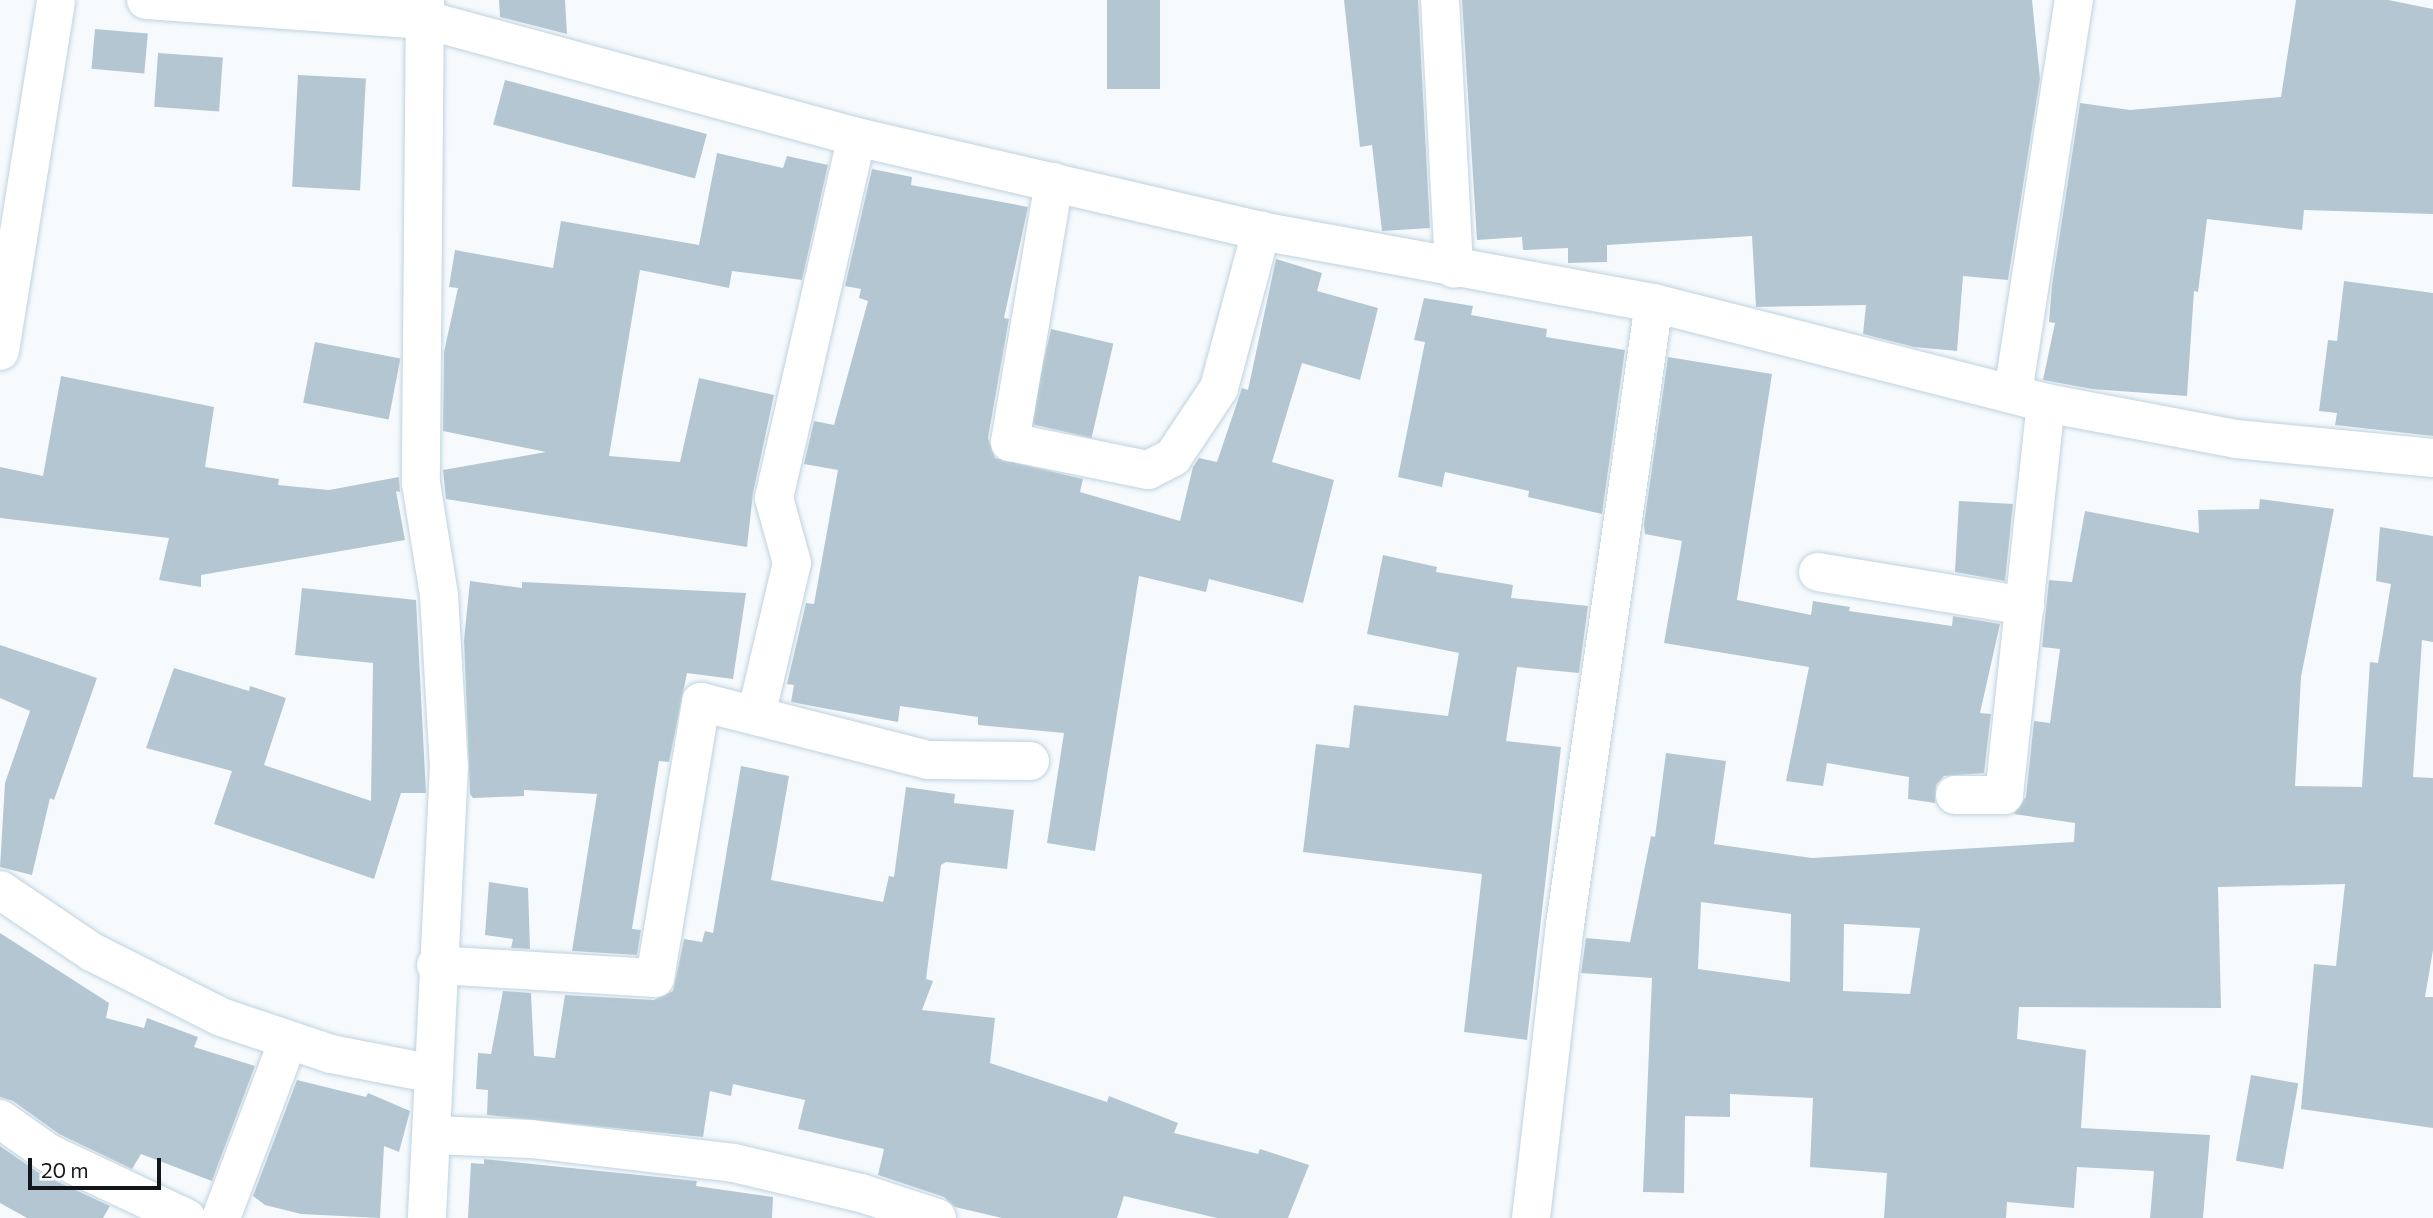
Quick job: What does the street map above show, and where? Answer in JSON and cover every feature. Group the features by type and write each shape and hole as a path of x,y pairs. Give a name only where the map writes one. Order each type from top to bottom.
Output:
{"street":[{"path":"0,351 8,252 56,0"},
{"path":"146,0 426,10 856,137 1261,231 1454,269 1654,303 2030,398 2236,439 2433,458"},
{"path":"1440,0 1454,269"},
{"path":"1955,795 2004,795 2025,606 2030,398 2074,0"},
{"path":"426,10 421,482 439,595 449,766 436,965 433,1135 427,1218"},
{"path":"756,716 792,563 774,498 856,137"},
{"path":"1054,182 1010,442 1147,470 1172,457 1219,388 1261,231"},
{"path":"1531,1218 1566,912 1654,303"},
{"path":"1818,572 2025,606"},
{"path":"436,965 655,978 701,702 929,760 1030,761"},
{"path":"0,890 92,952 221,1017 288,1041 434,1074"},
{"path":"221,1218 288,1041"},
{"path":"0,1119 48,1153 186,1218"},
{"path":"433,1135 531,1139 734,1163 861,1193 937,1218"}],"building":[{"path":"499,0 565,0 567,34 500,17"},
{"path":"1107,0 1160,0 1160,89 1107,89"},
{"path":"1344,0 1418,0 1430,228 1382,231 1372,145 1360,147"},
{"path":"1462,0 2032,0 2040,79 2008,280 1963,276 1957,351 1914,347 1863,334 1866,305 1756,307 1752,236 1607,245 1607,262 1568,263 1568,248 1523,250 1522,237 1477,240"},
{"path":"2296,0 2388,0 2433,9 2433,214 2304,210 2302,230 2207,219 2198,292 2194,291 2187,396 2092,389 2043,380 2055,323 2049,322 2052,285 2080,103 2130,110 2281,97"},
{"path":"95,29 148,34 144,73 92,69"},
{"path":"158,53 223,58 219,111 154,107"},
{"path":"298,75 366,79 360,190 292,187"},
{"path":"505,80 707,134 695,179 493,124"},
{"path":"717,153 783,168 787,156 828,165 802,280 732,271 729,288 640,270 609,456 680,462 699,378 774,395 753,493 747,547 446,499 443,470 546,452 443,431 444,352 458,288 449,287 455,250 553,268 561,221 699,245"},
{"path":"872,169 912,177 911,185 1028,207 1004,318 1009,319 988,438 995,458 1083,479 1080,492 1180,521 1193,467 1199,458 1217,462 1242,388 1248,390 1276,259 1322,273 1317,291 1378,308 1360,380 1302,363 1272,462 1334,480 1303,603 1209,579 1206,592 1139,576 1095,851 1047,843 1064,733 978,725 978,717 900,706 898,722 791,702 794,685 787,684 806,603 814,604 838,470 804,464 814,421 834,425 868,301 859,298 861,289 845,286"},
{"path":"2344,281 2433,293 2433,436 2335,425 2337,413 2319,411 2328,340 2337,341"},
{"path":"1424,298 1473,306 1471,315 1547,329 1546,337 1625,350 1602,514 1528,497 1529,491 1445,472 1442,487 1398,477 1425,342 1414,340"},
{"path":"1051,329 1113,343 1092,438 1029,424"},
{"path":"315,342 400,359 389,419 303,403"},
{"path":"1668,357 1772,374 1737,600 1811,615 1813,601 1850,607 1849,611 1952,626 1953,616 2000,624 1980,713 1991,714 1984,773 1944,776 1936,785 1935,803 1908,799 1909,777 1827,763 1823,786 1786,781 1809,667 1664,643 1682,541 1645,534 1644,524"},
{"path":"61,376 214,407 205,467 279,479 278,485 329,490 399,477 400,492 396,491 405,540 201,575 201,587 159,580 169,538 0,518 0,467 43,476"},
{"path":"2260,499 2334,509 2301,677 2295,786 2362,787 2370,662 2378,663 2391,584 2376,581 2380,527 2433,536 2433,642 2422,640 2413,777 2433,778 2433,950 2425,997 2433,997 2433,1128 2301,1109 2314,964 2336,966 2345,884 2218,887 2221,1008 2019,1007 2017,1039 2086,1050 2081,1128 2210,1135 2203,1218 2150,1218 2154,1171 2077,1167 2074,1208 2007,1202 2006,1218 1884,1218 1887,1173 1810,1167 1813,1098 1730,1094 1730,1117 1685,1116 1684,1193 1643,1192 1652,978 1581,973 1586,938 1630,942 1651,836 1655,837 1666,753 1726,761 1714,844 1812,858 2074,842 2075,823 2014,814 2026,797 2034,721 2050,723 2060,649 2042,647 2049,580 2072,582 2085,511 2199,533 2198,510 2259,509","holes":["1701,902 1791,914 1790,982 1698,969","1844,924 1920,928 1910,994 1843,991"]},
{"path":"1959,501 2013,504 2005,581 1955,572"},
{"path":"1383,555 1437,567 1436,572 1513,585 1511,598 1588,606 1579,673 1517,667 1506,741 1561,747 1527,1040 1464,1032 1482,874 1303,852 1316,744 1349,748 1354,705 1448,716 1459,653 1367,634"},
{"path":"470,581 522,588 522,582 746,593 733,679 687,673 669,762 659,761 632,929 641,930 637,955 572,951 597,794 524,790 524,796 473,798 470,794 464,640"},
{"path":"302,588 416,600 426,793 401,793 374,879 214,824 232,771 146,748 174,668 249,691 250,686 286,698 264,765 371,801 373,663 295,655"},
{"path":"0,645 97,678 54,800 50,798 32,875 0,867 5,783 30,711 0,698"},
{"path":"741,766 789,776 771,880 883,902 889,876 894,877 906,787 955,794 954,803 1014,810 1007,869 946,862 941,865 926,979 933,981 922,1010 995,1018 990,1063 1107,1102 1109,1096 1178,1123 1174,1133 1258,1154 1260,1149 1309,1165 1288,1218 1217,1218 1124,1196 1117,1218 1002,1218 955,1207 944,1197 878,1175 884,1149 798,1129 805,1100 733,1084 731,1096 710,1091 703,1137 487,1115 488,1090 476,1089 478,1053 491,1054 503,991 531,993 534,1056 555,1058 565,995 654,1000 673,991 684,939 702,942 705,931 713,933"},
{"path":"489,882 528,888 530,949 511,948 513,939 485,935"},
{"path":"0,933 109,1003 106,1018 144,1028 147,1018 198,1037 194,1047 255,1066 212,1181 141,1154 132,1169 59,1134 13,1101 0,1097"},
{"path":"2251,1075 2298,1083 2283,1169 2236,1161"},
{"path":"297,1080 366,1097 368,1093 410,1111 399,1152 384,1146 380,1218 301,1214 265,1205 253,1196"},
{"path":"0,1146 39,1173 110,1206 103,1218 27,1218 0,1203"},
{"path":"484,1159 697,1181 696,1186 773,1197 772,1218 468,1218 471,1163 484,1164"}]}
